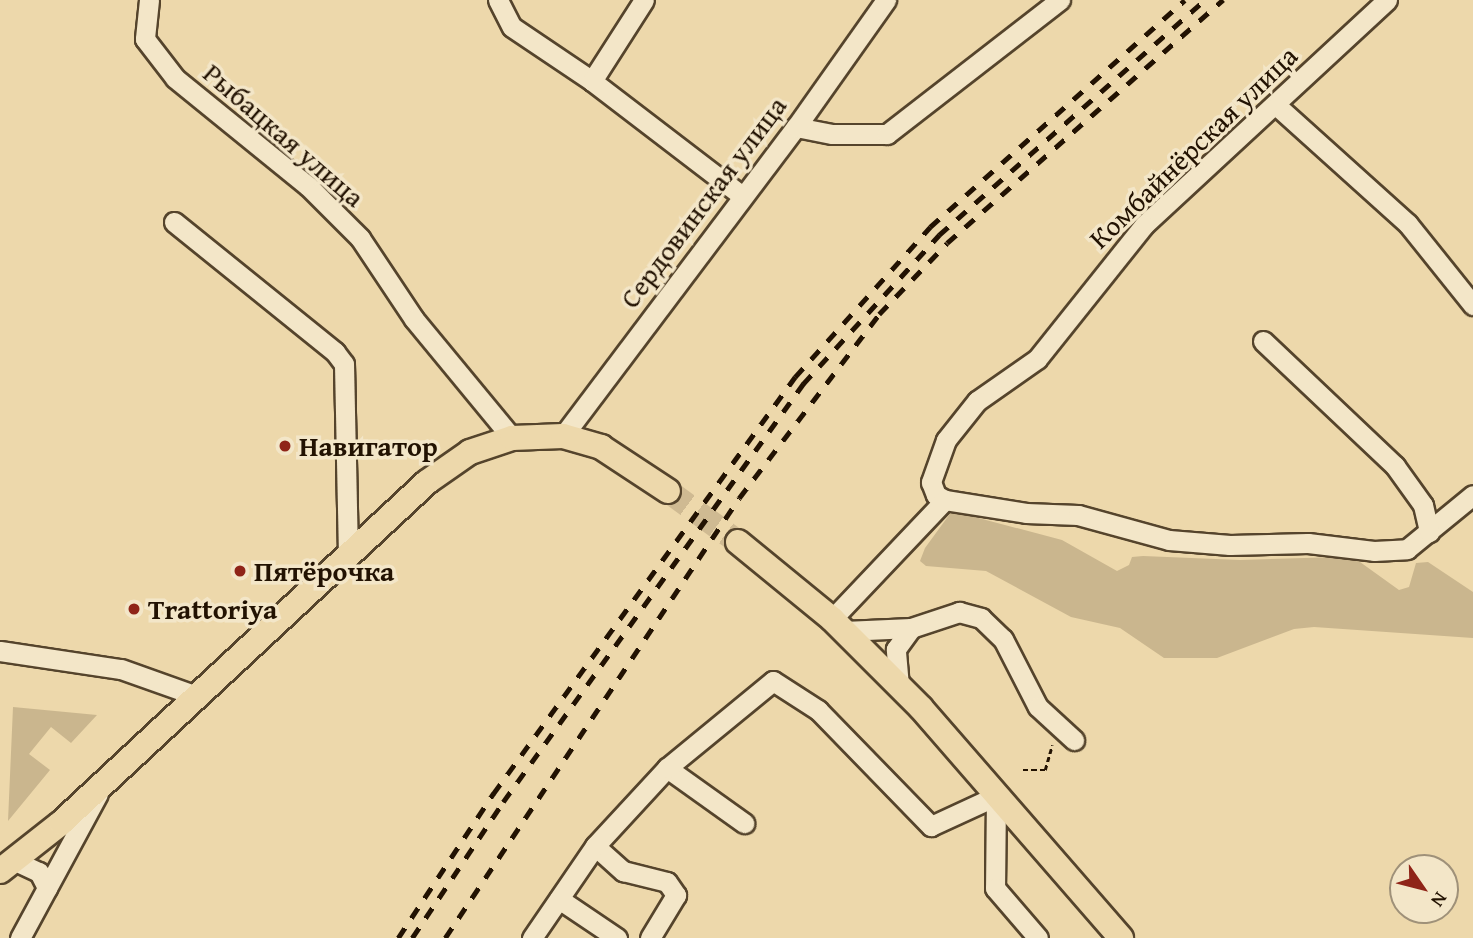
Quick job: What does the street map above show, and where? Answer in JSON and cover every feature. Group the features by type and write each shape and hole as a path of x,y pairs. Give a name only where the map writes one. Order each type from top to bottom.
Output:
{"main road":[{"path":"8,866 104,782 427,482 470,452 512,438 563,436 601,447 668,491"},
{"path":"738,542 838,625 900,687 1121,938"}],"street":[{"name":"Рыбацкая улица","path":"149,0 145,39 175,78 308,186 360,239 414,319 512,438"},
{"path":"498,0 512,27 592,81 741,195"},
{"path":"592,81 644,0"},
{"name":"Сердовинская улица","path":"563,436 741,195 796,127 886,0"},
{"path":"796,127 832,134 887,134 1060,0"},
{"name":"Комбайнёрская улица","path":"945,500 936,495 931,482 938,456 955,426 990,388 1037,359 1125,244 1387,0"},
{"path":"1276,106 1408,224 1473,305"},
{"path":"174,222 335,352 344,364 348,556"},
{"path":"1263,341 1395,466 1423,505 1429,532"},
{"path":"838,625 945,500 1078,515 1143,535 1195,543 1407,549 1473,495"},
{"path":"838,625 911,628 959,612 981,618 1003,639 1038,707 1056,728 1074,740"},
{"path":"900,687 896,649 911,628"},
{"path":"0,652 121,669 197,696"},
{"path":"531,938 595,846 667,768 773,681 818,710 931,826 996,796 995,888 1038,938"},
{"path":"667,768 744,823"},
{"path":"20,938 104,782"},
{"path":"595,846 623,871 667,882 676,895 650,938"},
{"path":"8,866 39,872 47,888"},
{"path":"559,899 617,938"}],"path":[{"path":"1023,770 1045,770 1056,728"}],"shaded area":[{"path":"952,511 1062,540 1117,571 1129,565 1132,557 1143,556 1240,560 1338,557 1360,562 1399,590 1409,587 1416,563 1428,562 1473,592 1473,638 1314,627 1294,629 1217,658 1164,658 1120,628 1071,617 986,571 926,566 920,561 925,548"},
{"path":"13,707 97,715 71,743 51,727 29,754 50,770 8,821"}],"tunnel":[{"path":"668,491 738,542"}],"railway":[{"path":"398,938 493,794 795,377 930,227 1185,0"},
{"path":"412,938 503,802 803,384 939,235 1205,0"},
{"path":"445,938 739,498 879,314 947,243 1223,0"}],"place":[{"name":"Навигатор","path":"285,446"},
{"name":"Пятёрочка","path":"240,571"},
{"name":"Trattoriya","path":"134,609"}]}
